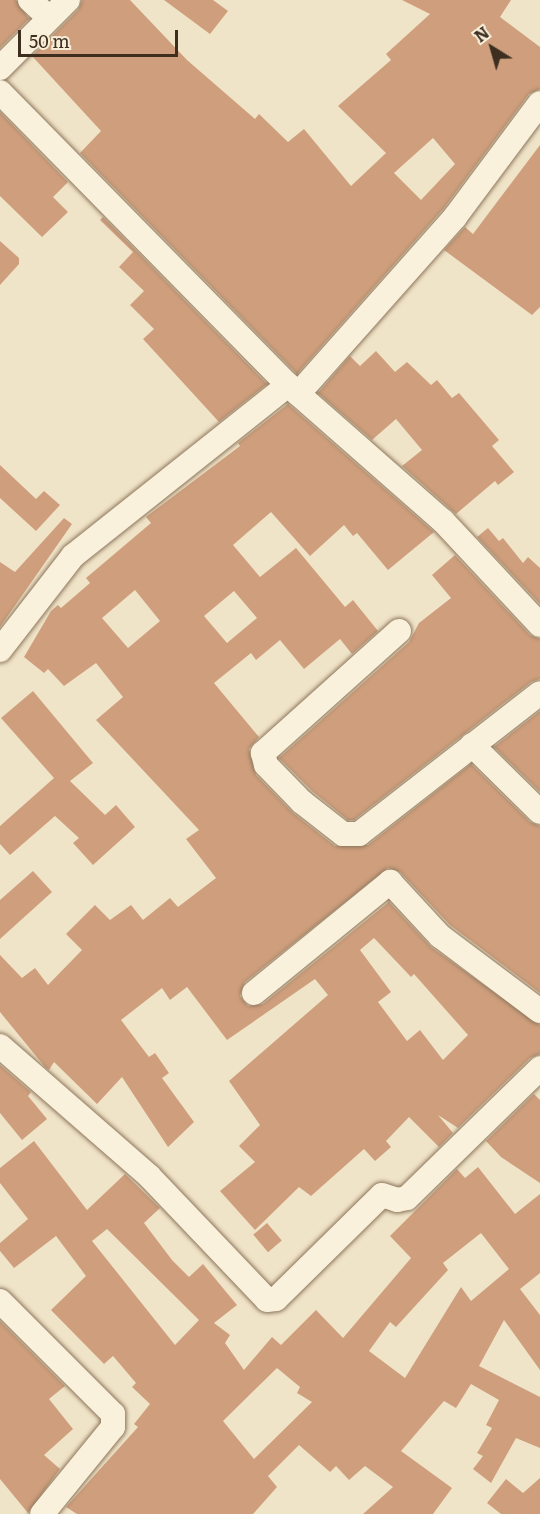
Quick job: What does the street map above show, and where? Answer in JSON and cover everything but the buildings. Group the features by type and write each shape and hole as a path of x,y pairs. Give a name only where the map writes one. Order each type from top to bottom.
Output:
{"street":[{"path":"30,0 48,17"},
{"path":"0,68 48,17 68,0"},
{"path":"0,92 293,389 443,521 540,625"},
{"path":"0,650 74,556 293,389 455,217 540,103"},
{"path":"399,631 267,747 262,758 302,802 343,834 352,836 540,693"},
{"path":"472,745 540,812"},
{"path":"254,993 390,882 440,936 540,1011"},
{"path":"0,1046 149,1176 267,1300 276,1299 382,1195 397,1200 407,1198 540,1068"},
{"path":"0,1301 113,1414 113,1427 42,1514"}]}
